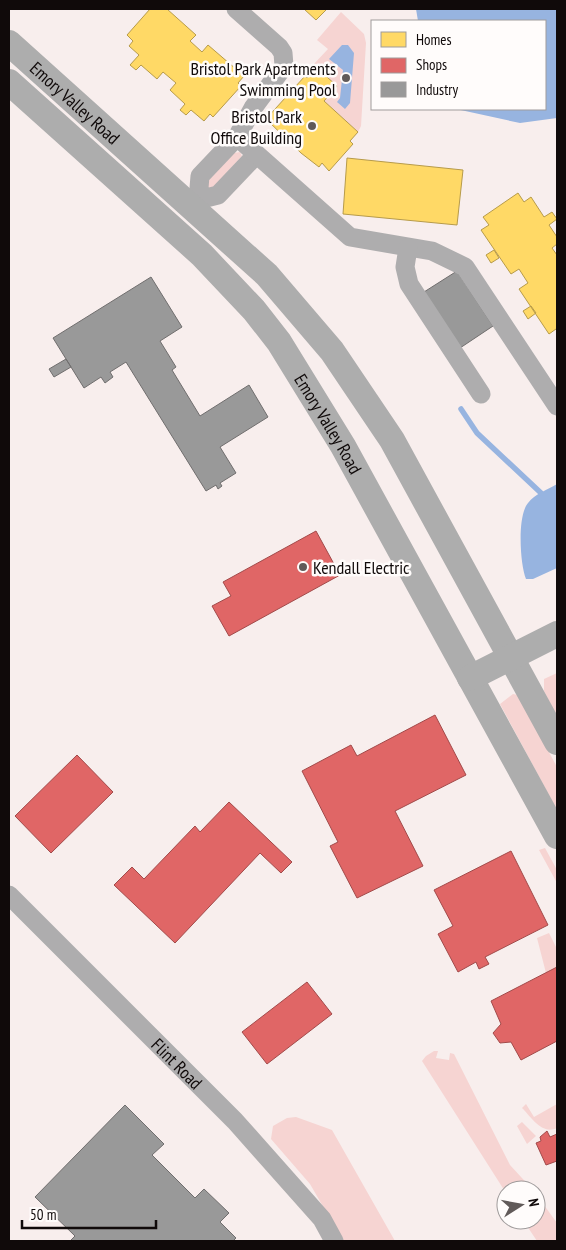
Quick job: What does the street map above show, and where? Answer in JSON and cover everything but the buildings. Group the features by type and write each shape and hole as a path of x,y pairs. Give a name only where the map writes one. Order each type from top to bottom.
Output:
{"main road":[{"name":"Emory Valley Road","path":"9,42 267,276 332,351 392,440 557,742"},
{"name":"Emory Valley Road","path":"9,82 202,255 254,310 279,342 343,446 557,836"},
{"path":"470,678 557,634"}],"street":[{"path":"236,9 279,47 285,59 281,73 253,108 237,136 200,176 198,200 218,195 256,155"},
{"path":"237,136 256,155 350,237 432,251 465,268 557,406"},
{"path":"408,248 405,267 409,284 481,394"},
{"name":"Flint Road","path":"9,895 235,1121 322,1219 334,1241"}],"shaded area":[{"name":"Bristol Park Apartments Swimming Pool","path":"341,12 364,34 366,43 361,126 358,132 324,101 337,86 317,68 315,69 312,66 328,49 317,40"},
{"path":"240,152 242,156 209,192 206,183 234,153"},
{"path":"557,673 557,717 544,691 544,679"},
{"path":"513,694 518,695 557,767 557,810 500,704"},
{"path":"545,848 557,870 557,883 539,850"},
{"path":"549,933 557,949 557,967 546,973 537,938"},
{"path":"434,1051 438,1051 436,1058 449,1060 450,1053 454,1054 510,1165 524,1180 498,1180 422,1061"},
{"path":"526,1104 534,1117 557,1104 557,1128 547,1129 538,1124 522,1108"},
{"path":"296,1117 332,1130 395,1241 343,1241 310,1184 271,1139 273,1126 287,1118"},
{"path":"522,1122 536,1136 527,1144 517,1126"},
{"path":"546,1208 557,1223 557,1241 537,1241 530,1230 546,1230"}],"water":[{"path":"416,9 557,9 557,118 520,123 461,110 546,110 546,20 418,20"},
{"path":"342,45 348,45 354,53 350,103 345,109 337,102 340,98 343,70 329,59"},
{"path":"557,484 557,568 533,579 526,579 522,563 522,518 528,503 534,497"}],"waterway":[{"path":"461,409 477,433 541,493"}],"place":[{"name":"Bristol Park Apartments Swimming Pool","path":"346,78"},
{"name":"Bristol Park Office Building","path":"312,126"},
{"name":"Kendall Electric","path":"303,567"}]}
